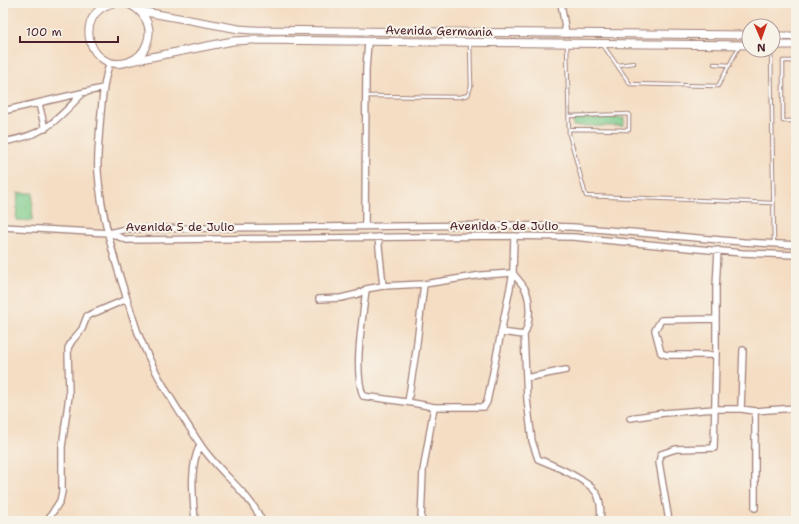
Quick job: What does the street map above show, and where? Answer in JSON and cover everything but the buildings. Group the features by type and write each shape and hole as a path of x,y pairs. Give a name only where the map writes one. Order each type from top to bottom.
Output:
{"street":[{"path":"103,3 90,21 89,39 90,45 97,54 110,62 103,88 98,171 102,201 112,251 138,333 149,358 200,445 217,466 255,507 262,521"},
{"path":"97,12 113,3"},
{"name":"Avenida Germania","path":"125,3 137,7 247,30 741,35"},
{"path":"561,3 566,34"},
{"path":"131,61 144,50 149,38 147,21 137,7"},
{"path":"781,36 796,36"},
{"name":"Avenida Germania","path":"110,62 119,63 233,41 246,40 740,45"},
{"path":"364,226 368,42"},
{"path":"781,45 796,46"},
{"path":"3,111 103,88"},
{"path":"3,142 22,139 45,129 57,119 82,93"},
{"path":"38,104 45,129"},
{"name":"Avenida 5 de Julio","path":"109,233 126,229 503,225 573,226 796,245"},
{"path":"3,227 109,233"},
{"name":"Avenida 5 de Julio","path":"109,233 127,240 514,236 579,238 796,255"},
{"path":"366,289 359,346 359,386 363,396 434,407 484,407 487,402 513,273 514,236"},
{"path":"378,237 383,286"},
{"path":"669,521 659,462 661,454 676,449 714,448 718,250"},
{"path":"319,299 341,298 358,294 366,289 383,286 424,284 482,275 513,273"},
{"path":"513,273 526,291 529,308 527,330 524,335 527,399 532,441 538,459 568,472 593,490 597,495 601,510 600,521"},
{"path":"408,402 424,284"},
{"path":"47,521 60,501 62,492 62,447 69,396 68,348 82,329 87,316 127,299"},
{"path":"716,319 661,320 655,330 661,353 667,355 716,355"},
{"path":"501,332 524,335"},
{"path":"741,409 743,350"},
{"path":"526,378 566,370"},
{"path":"420,521 423,471 434,407"},
{"path":"630,418 664,413 741,409 755,411 796,408"},
{"path":"755,411 755,508"},
{"path":"195,521 193,480 196,457 200,445"}],"lane":[{"path":"366,96 460,97 468,95 471,86 470,43"},
{"path":"567,44 569,134 586,196 773,203"},
{"path":"602,44 618,64 630,84 718,86 740,45"},
{"path":"771,58 774,244"},
{"path":"796,61 783,61 783,121 796,121"},
{"path":"618,64 634,63"},
{"path":"714,64 730,65"},
{"path":"569,116 628,114 629,119 629,130 569,130"}],"green space":[{"path":"573,118 624,118 624,126 573,126"},
{"path":"18,193 33,193 32,221 16,220"}]}
